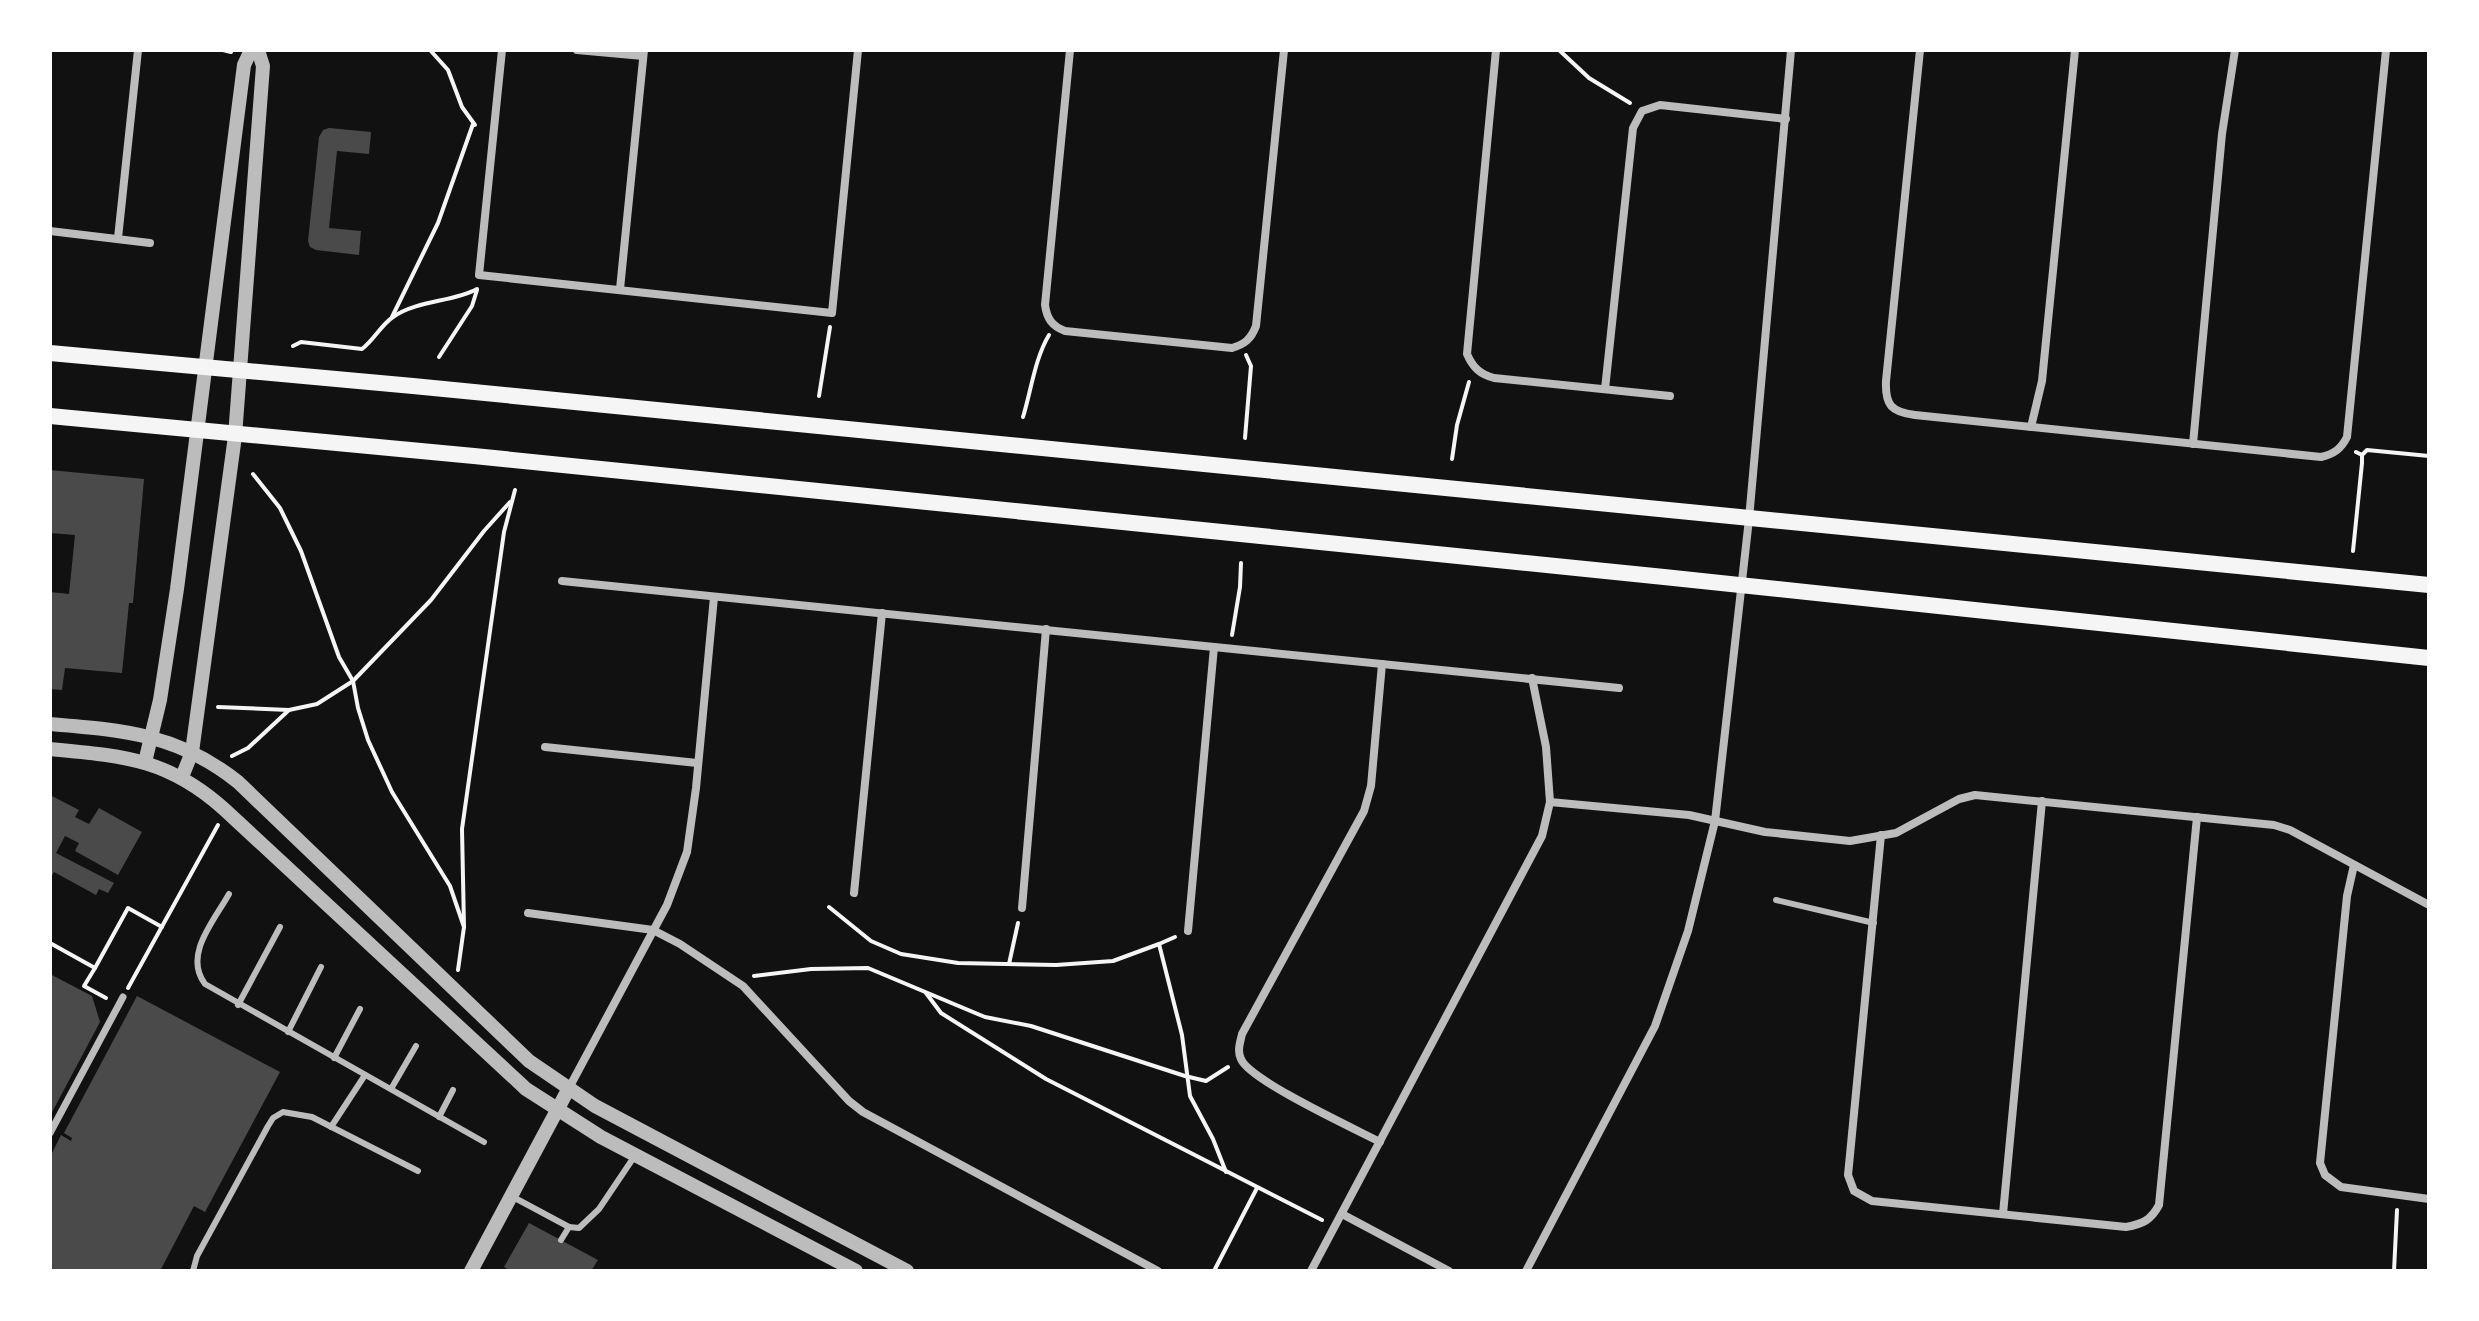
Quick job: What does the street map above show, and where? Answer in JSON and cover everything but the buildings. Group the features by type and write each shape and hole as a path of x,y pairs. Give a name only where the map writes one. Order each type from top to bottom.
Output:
{"main road":[{"path":"50,353 2429,585"},
{"path":"50,416 235,436 474,456 2429,658"}],"street":[{"path":"118,238 138,50"},
{"path":"145,762 177,589 244,65 251,50"},
{"path":"182,777 192,752 235,436 263,66 258,50"},
{"path":"502,50 479,275 832,313 858,50"},
{"path":"577,50 644,53 620,289"},
{"path":"1070,50 1045,305 1047,317 1054,327 1065,331 1232,348 1243,345 1256,326 1284,50"},
{"path":"1496,50 1467,354 1477,370 1494,378 1670,396"},
{"path":"1526,1271 1655,1026 1688,931 1715,821 1749,519 1791,50"},
{"path":"1920,50 1885,398 1889,406 1897,413 2321,457 2331,455 2343,446 2347,437 2386,50"},
{"path":"2031,427 2042,381 2075,50"},
{"path":"2193,444 2222,134 2235,50"},
{"path":"1605,389 1633,128 1642,111 1660,105 1786,119"},
{"path":"50,231 150,243"},
{"path":"562,581 1619,688"},
{"path":"471,1271 667,905 687,852 714,597"},
{"path":"854,893 882,613"},
{"path":"1022,908 1046,629"},
{"path":"1188,931 1214,647"},
{"path":"1380,1142 1262,1080 1241,1059 1239,1049 1242,1034 1364,811 1371,786 1382,664"},
{"path":"1311,1271 1542,836 1550,802 1546,747 1532,678"},
{"path":"50,724 152,736 192,752 238,782 529,1061 604,1111 907,1271"},
{"path":"545,747 697,763"},
{"path":"50,749 118,756 145,762 182,777 213,800 351,925 512,1078 601,1137 856,1271"},
{"path":"1550,802 1689,815 1765,832 1850,841 1896,833 1959,799 1975,795 2274,825 2290,830 2429,905"},
{"path":"2003,1214 2042,801"},
{"path":"1881,835 1849,1165 1850,1185 1861,1197 1872,1201 2126,1227 2152,1218 2159,1205 2197,817"},
{"path":"2354,865 2347,896 2320,1163 2325,1175 2341,1187 2429,1199"},
{"path":"528,913 653,930 680,944 743,986 849,1101 863,1112 1158,1271"},
{"path":"50,1133 123,997"},
{"path":"1342,1214 1449,1271"}],"lane":[{"path":"229,894 200,945 196,967 205,984 484,1142"},
{"path":"1776,900 1874,923"},
{"path":"238,1005 280,927"},
{"path":"288,1032 321,967"},
{"path":"334,1058 360,1009"},
{"path":"391,1089 416,1046"},
{"path":"331,1127 365,1075"},
{"path":"439,1117 453,1090"},
{"path":"193,1271 197,1256 273,1118 283,1112 312,1117 418,1171"},
{"path":"511,1196 569,1227 579,1228 591,1219 636,1154"},
{"path":"561,1240 569,1227"}],"path":[{"path":"223,50 231,52"},
{"path":"430,50 448,70 462,107 473,124 494,128"},
{"path":"1559,50 1589,78 1642,111"},
{"path":"293,346 301,342 362,349 373,341 392,317 438,223 473,124"},
{"path":"439,357 472,306 479,275"},
{"path":"392,317 477,290"},
{"path":"819,396 832,313"},
{"path":"1023,417 1041,349 1054,327"},
{"path":"1243,345 1251,366 1245,438"},
{"path":"1452,459 1465,388 1477,370"},
{"path":"2343,446 2362,455"},
{"path":"2353,551 2362,455 2367,450 2429,456"},
{"path":"253,474 280,508 301,551 339,657 353,681 368,740 392,792 450,886 464,927"},
{"path":"458,972 464,927 462,829 494,600 515,490"},
{"path":"218,707 289,710 317,704 353,681 431,600 511,501"},
{"path":"1230,649 1241,563"},
{"path":"230,757 248,748 289,710"},
{"path":"123,997 218,825"},
{"path":"829,907 871,941 901,954 958,963 1056,965 1113,961 1159,944 1182,1035 1190,1096 1226,1172"},
{"path":"118,1005 84,986 128,908 162,927"},
{"path":"1009,964 1022,908"},
{"path":"50,943 95,968"},
{"path":"755,974 868,968 985,1017 1031,1026 1206,1081 1241,1059"},
{"path":"926,993 941,1013 1046,1079 1335,1227"},
{"path":"1214,1271 1258,1188"},
{"path":"2394,1271 2398,1195"}]}
